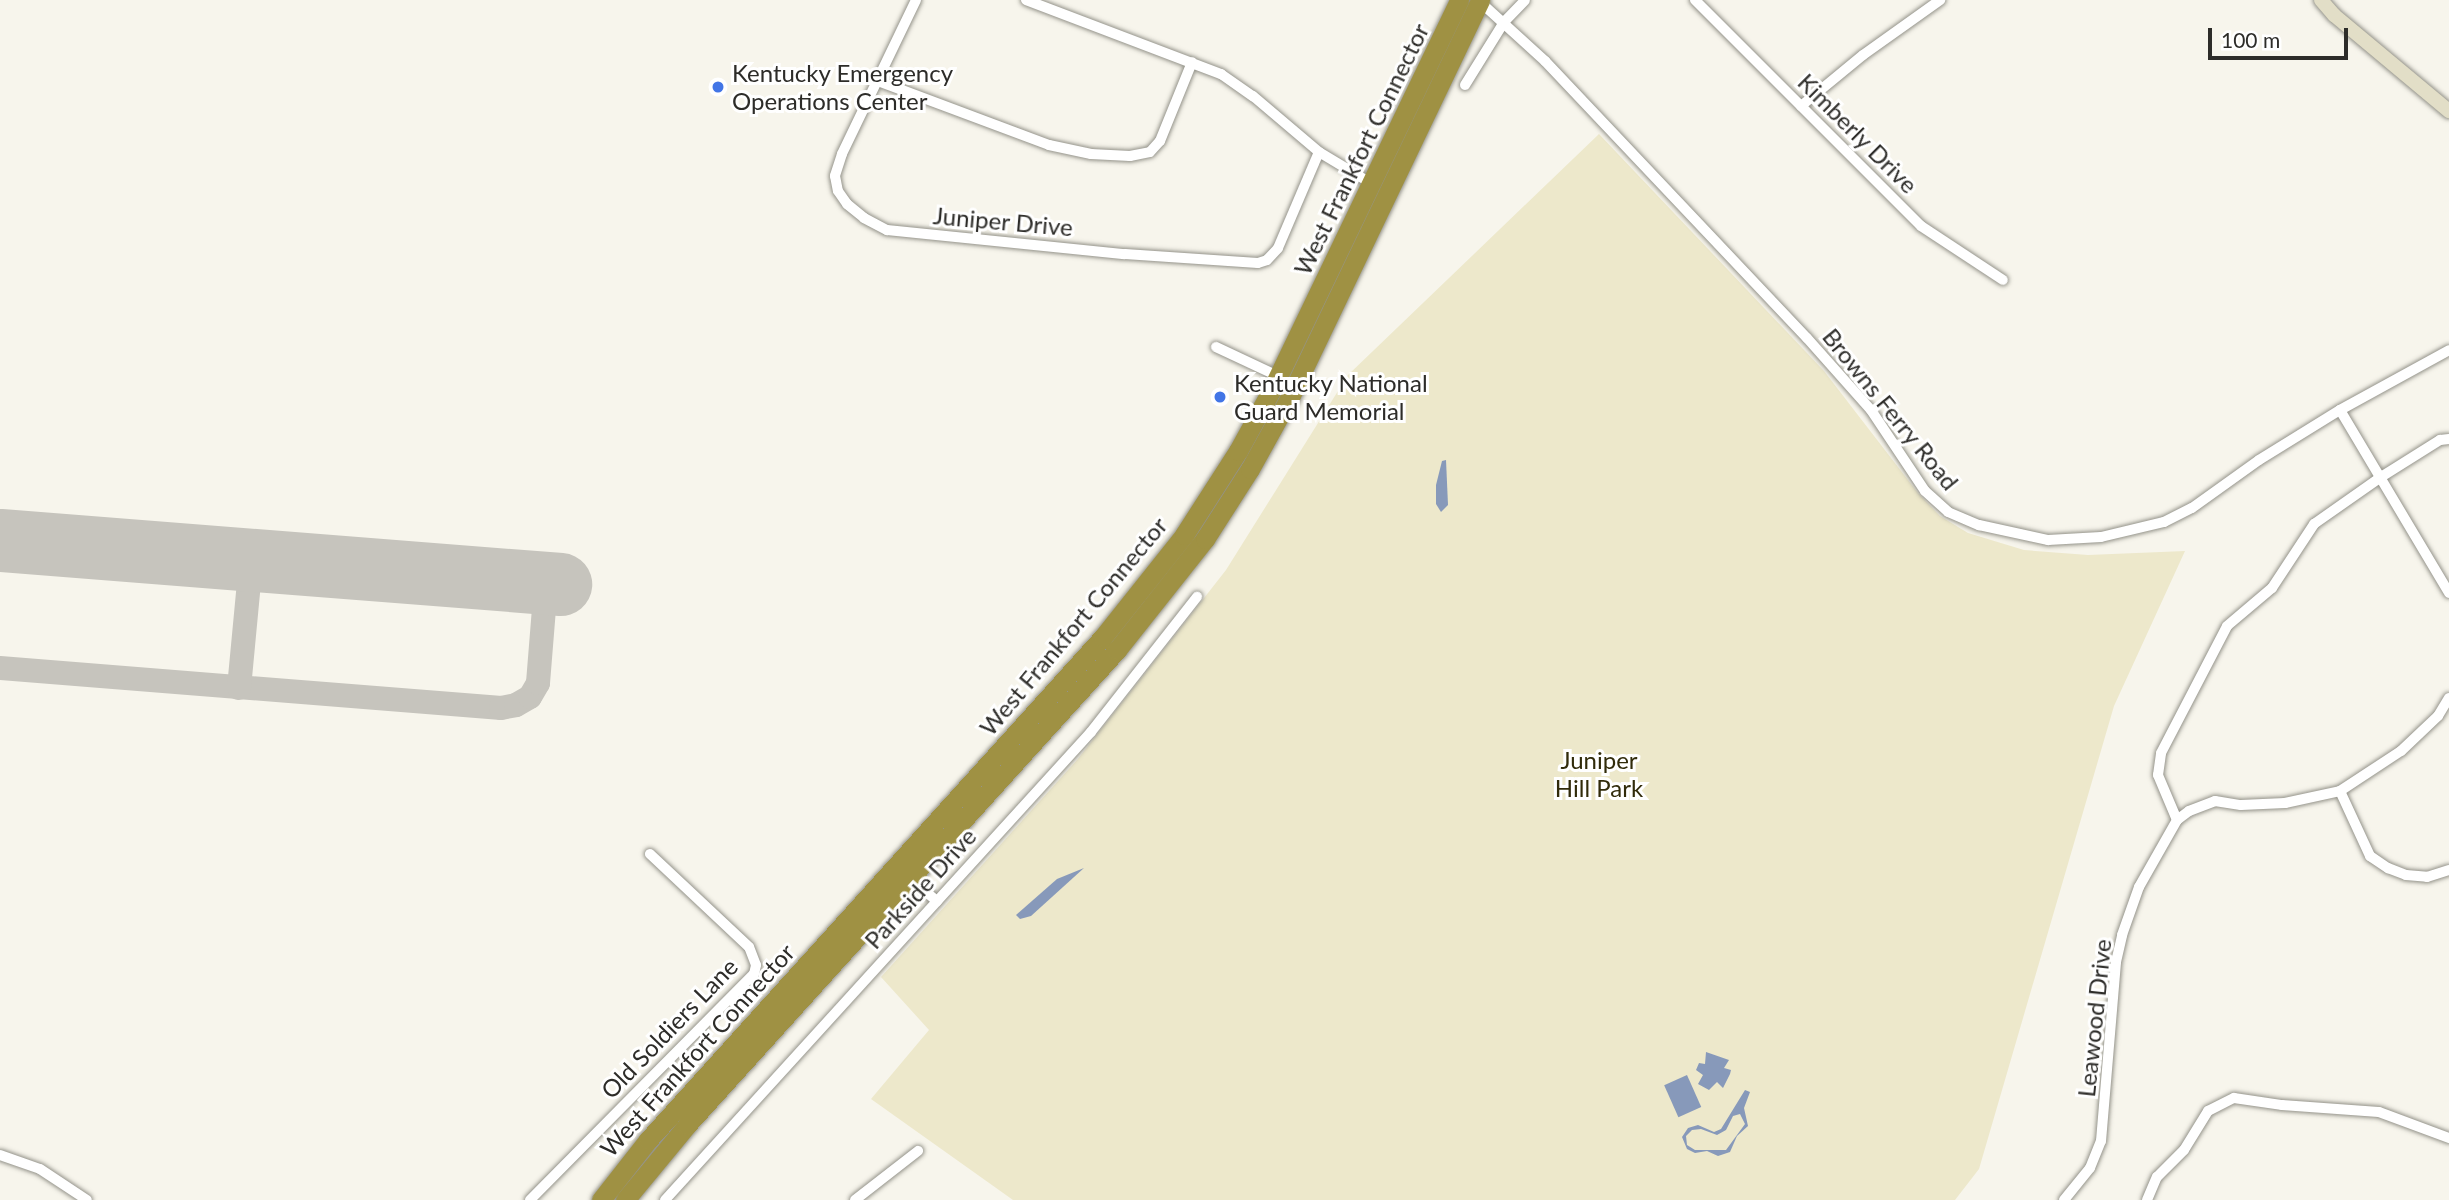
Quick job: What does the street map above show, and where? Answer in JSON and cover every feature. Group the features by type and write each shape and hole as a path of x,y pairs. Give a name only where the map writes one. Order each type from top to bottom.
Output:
{"highway":[{"name":"West Frankfort Connector","path":"1380,188 1459,0"},
{"name":"West Frankfort Connector","path":"601,1200 656,1131 1098,671 1171,584 1236,493 1380,188 1479,1"},
{"name":"West Frankfort Connector","path":"625,1200 904,872"}],"main road":[{"path":"2321,0 2334,16 2449,111"}],"street":[{"name":"Juniper Drive","path":"916,0 842,154 835,181 843,199 864,218 901,232 1125,254 1258,263 1268,260 1278,248 1319,152"},
{"path":"1026,0 1192,62 1235,82 1319,152 1380,188"},
{"path":"1465,85 1504,22 1525,0"},
{"name":"Kimberly Drive","path":"1695,0 1921,226 2003,280"},
{"path":"1801,106 1863,55 1940,0"},
{"name":"Browns Ferry Road","path":"1479,1 1504,22 1613,132 1816,348 1871,410 1924,491 1948,512 1963,520 2013,534 2048,540 2101,537 2150,527 2192,508 2259,460 2340,410 2449,350"},
{"path":"878,81 1049,145 1091,153 1130,156 1150,152 1160,141 1192,62"},
{"path":"1216,347 1287,381"},
{"path":"2340,410 2449,593"},
{"path":"2449,439 2440,440 2381,477 2314,524 2272,588 2227,625 2161,753 2158,775 2177,820 2189,811 2215,801 2241,805 2285,803 2340,791 2401,751 2438,716 2449,698"},
{"name":"Parkside Drive","path":"666,1200 1091,732 1197,597"},
{"path":"2340,791 2370,856 2388,868 2406,875 2427,877 2449,870"},
{"name":"Leawood Drive","path":"2064,1200 2090,1168 2101,1142 2116,969 2122,935 2139,887 2177,820"},
{"name":"Old Soldiers Lane","path":"530,1200 754,974 756,965 749,947 650,854"},
{"path":"904,872 937,901"},
{"path":"2147,1200 2157,1177 2184,1150 2204,1115 2218,1103 2234,1098 2282,1105 2379,1112 2449,1138"},
{"path":"855,1200 918,1150"},
{"path":"0,1155 48,1174 87,1200"}],"green space":[{"name":"Juniper Hill Park","path":"1599,134 1824,371 1918,493 1940,516 1968,533 2024,550 2088,555 2185,551 2114,706 1979,1169 1955,1200 1013,1200 871,1099 929,1030 881,977 1077,760 1226,570 1348,375"}],"water":[{"path":"1446,460 1448,505 1441,512 1436,504 1436,485 1442,461"},
{"path":"1084,868 1031,916 1020,919 1016,915 1057,879"},
{"path":"1706,1052 1729,1060 1724,1068 1731,1070 1723,1088 1717,1082 1709,1090 1698,1084 1703,1075 1696,1070 1699,1063 1705,1064"},
{"path":"1687,1075 1701,1107 1678,1117 1664,1085"},
{"path":"1745,1090 1750,1092 1744,1108 1748,1126 1737,1136 1730,1152 1718,1156 1707,1151 1695,1153 1687,1149 1682,1137 1688,1128 1698,1125 1714,1132 1721,1129","holes":["1740,1114 1745,1124 1726,1150 1695,1150 1687,1145 1686,1136 1692,1130 1701,1129 1717,1135 1726,1130 1733,1116"]}],"taxiway":[{"path":"239,688 251,561"},
{"path":"0,668 501,708 516,705 530,697 538,683 546,583"}],"runway":[{"path":"0,540 560,584"}],"place":[{"name":"Kentucky Emergency Operations Center","path":"718,87"},
{"name":"Kentucky National Guard Memorial","path":"1220,397"}]}
